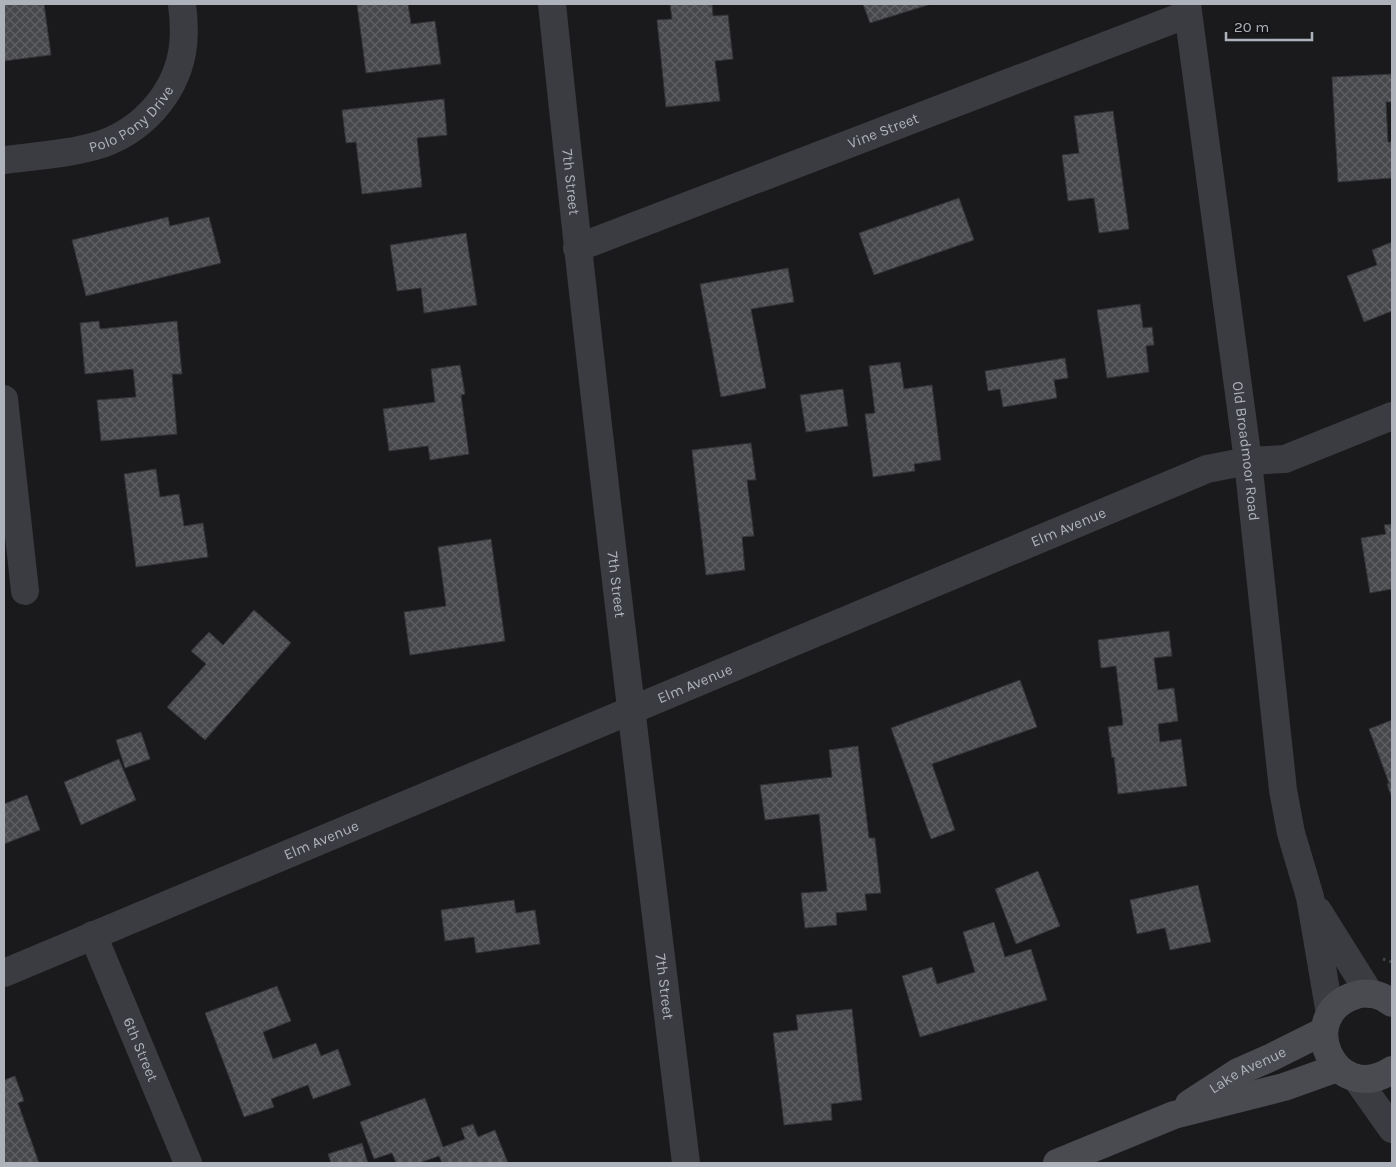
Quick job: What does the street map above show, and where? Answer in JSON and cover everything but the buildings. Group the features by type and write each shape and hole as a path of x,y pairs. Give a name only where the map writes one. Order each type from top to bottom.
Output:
{"main road":[{"name":"Lake Avenue","path":"1174,1115 1238,1072 1272,1057 1327,1022 1338,1005 1347,998 1358,994 1385,998"},
{"path":"1327,1022 1324,1044 1329,1058 1346,1073"},
{"name":"Lake Avenue","path":"1058,1163 1174,1115 1346,1073 1370,1079 1383,1076 1392,1070"}],"street":[{"name":"Polo Pony Drive","path":"4,160 72,151 103,144 130,130 147,117 162,99 173,80 182,53 184,27 182,4"},
{"name":"7th Street","path":"552,4 577,248 630,710 686,1163"},
{"name":"Vine Street","path":"577,248 1188,9"},
{"name":"Old Broadmoor Road","path":"1188,9 1248,461 1283,790 1291,833 1310,897 1327,1022"},
{"path":"4,398 25,591"},
{"name":"Elm Avenue","path":"4,973 1207,470 1248,461 1285,459 1392,416"},
{"name":"Old Broadmoor Road","path":"1310,897 1385,998"},
{"name":"6th Street","path":"94,935 188,1163"},
{"path":"1346,1073 1392,1129"}]}
